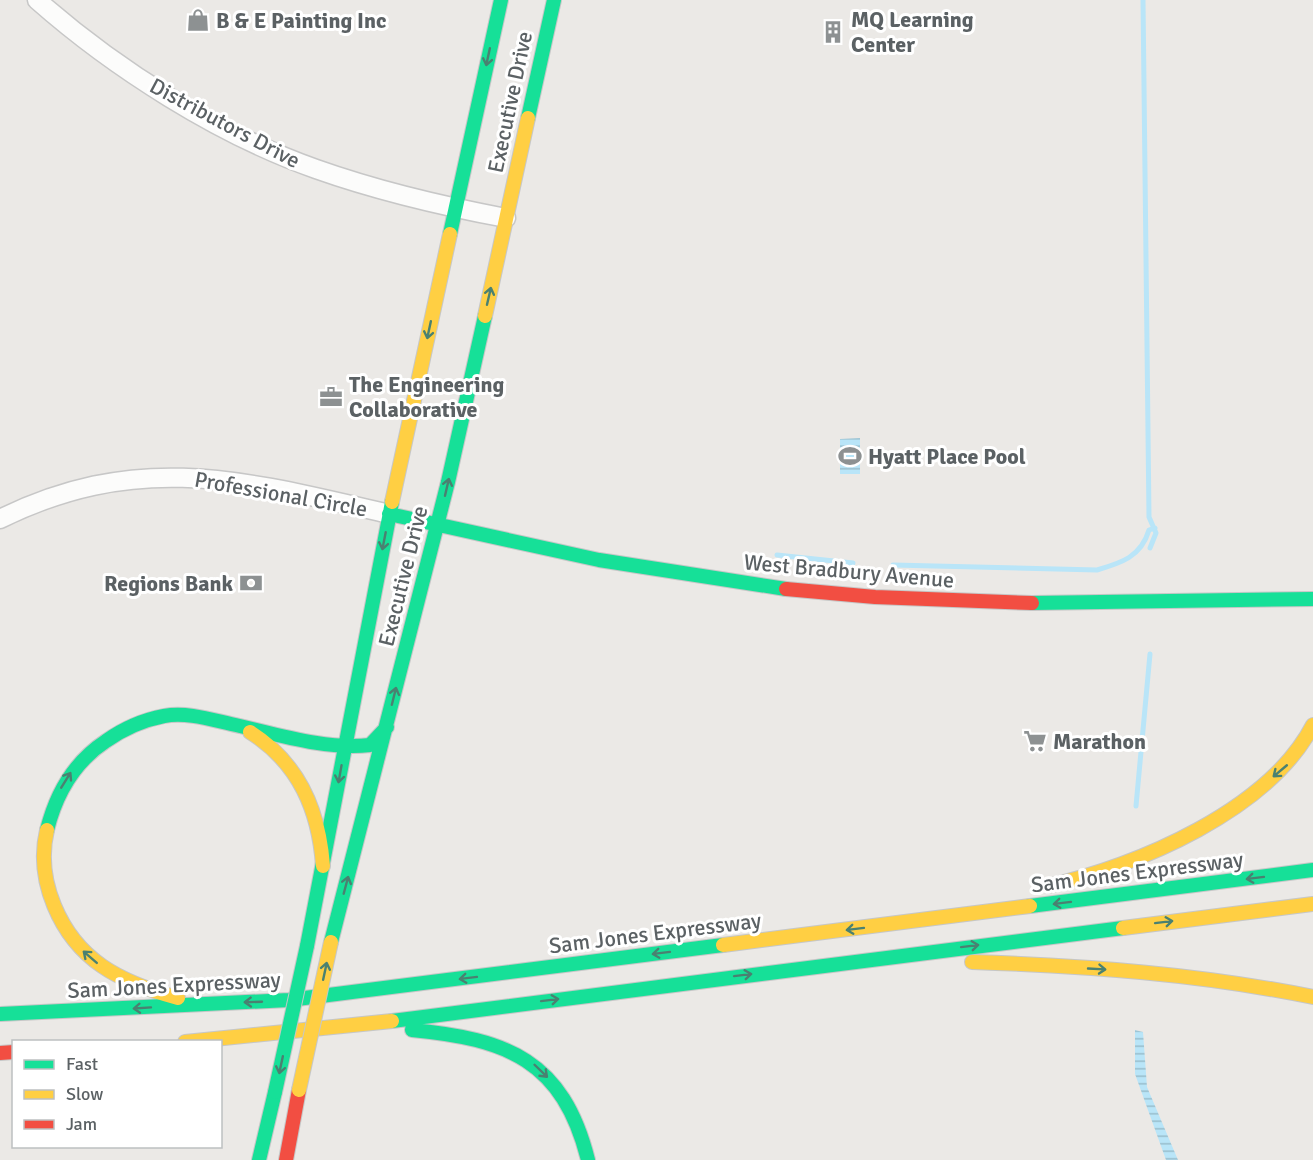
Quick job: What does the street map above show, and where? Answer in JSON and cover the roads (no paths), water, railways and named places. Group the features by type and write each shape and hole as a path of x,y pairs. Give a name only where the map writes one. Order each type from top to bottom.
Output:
{"main road":[{"name":"Executive Drive","path":"259,1160 307,946 389,514 501,0"},
{"name":"Executive Drive","path":"286,1160 331,942 438,525 554,0"},
{"name":"West Bradbury Avenue","path":"389,514 654,569 767,587 842,594 964,602 1080,603 1313,599"},
{"path":"201,1004 140,988 102,967 78,945 60,919 48,889 44,857 45,832 54,802 70,773 104,739 125,727 156,717 180,714 344,748 369,745 387,727"},
{"path":"238,725 259,736 283,757 303,785 319,828 323,866"},
{"path":"913,921 1117,867 1203,824 1283,770 1304,745 1313,725"},
{"name":"Sam Jones Expressway","path":"0,1014 289,1000 1313,870"},
{"path":"196,1040 367,1024 1313,904"},
{"path":"871,959 1143,972 1238,982 1313,997"},
{"path":"367,1024 471,1037 518,1053 538,1068 561,1093 579,1126 588,1160"}],"street":[{"name":"Distributors Drive","path":"37,0 65,25 123,68 200,114 267,150 342,178 455,208 506,218"},
{"name":"Professional Circle","path":"0,519 44,501 90,487 137,478 189,476 258,485 389,514"}],"water":[{"name":"Hyatt Place Pool","path":"860,438 860,474 840,474 840,439"},
{"path":"1135,1030 1143,1032 1147,1087 1178,1160 1166,1160 1135,1074"}],"waterway":[{"path":"1143,0 1149,517 1156,533 1150,548"},
{"path":"893,565 1097,570 1129,558 1141,547 1149,530 1155,528"},
{"path":"777,555 853,563"},
{"path":"1136,806 1150,654"}],"place":[{"name":"B & E Painting Inc","path":"198,20"},
{"name":"MQ Learning Center","path":"833,32"},
{"name":"The Engineering Collaborative","path":"331,397"},
{"name":"Hyatt Place Pool","path":"850,456"},
{"name":"Regions Bank","path":"251,583"},
{"name":"Marathon","path":"1035,741"}]}
